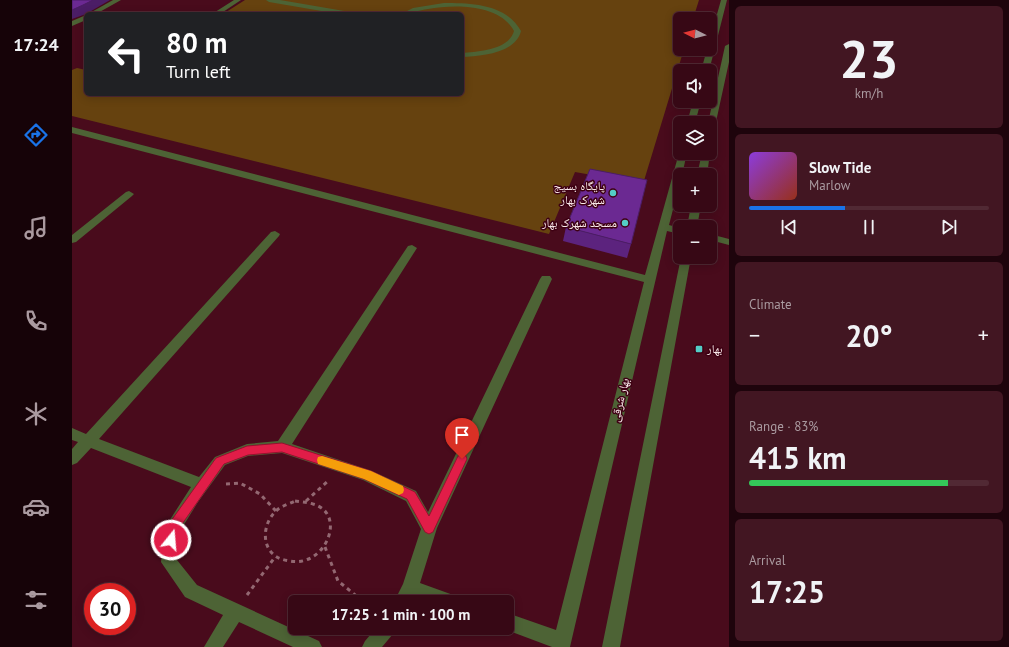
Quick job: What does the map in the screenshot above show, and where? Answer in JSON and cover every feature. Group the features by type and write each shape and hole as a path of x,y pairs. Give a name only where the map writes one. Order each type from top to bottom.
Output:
{"street":[{"path":"95,12 118,0"},
{"path":"218,12 238,0"},
{"path":"269,0 338,12"},
{"path":"707,64 724,0"},
{"path":"411,12 431,6 471,6 505,17 516,27 517,33 514,39 508,44 486,53 464,55"},
{"path":"72,24 84,18"},
{"path":"713,116 729,46"},
{"path":"72,130 650,280"},
{"name":"بهار شرقی","path":"561,644 663,227 681,160"},
{"path":"72,240 129,194"},
{"path":"663,227 673,229"},
{"path":"72,459 275,234"},
{"path":"717,239 729,242"},
{"path":"282,447 412,248"},
{"path":"611,647 685,264"},
{"path":"406,595 429,528 546,279"},
{"path":"72,434 202,485"},
{"path":"313,647 191,591 169,562 172,529 220,461 247,450 282,447 367,475 411,496 429,528"},
{"path":"213,647 235,612"},
{"path":"514,625 561,644"},
{"path":"370,647 381,635"}],"path":[{"path":"306,501 343,467"},
{"path":"202,485 240,483 260,494 276,511"},
{"path":"295,501 306,501 316,504 324,510 330,518 332,527 330,538 325,547 317,555 307,561 285,561 275,557 268,549 265,540 265,529 269,519 285,504 295,501"},
{"path":"325,547 338,581 355,595"},
{"path":"235,612 275,557"}],"shaded area":[{"path":"245,0 699,0 695,12 673,12 673,56 682,56 679,64 673,64 673,85 643,184 575,172 549,234 72,116 72,70 77,68 84,70 84,96 464,96 464,12 226,12"}],"building":[{"path":"72,0 93,0 72,10"},
{"path":"590,169 647,180 631,244 566,227"}],"slow traffic":[{"path":"322,460 367,475 399,490"}],"place":[{"name":"پایگاه بسیج شهرک بهار","path":"613,193"},
{"name":"مسجد شهرک بهار","path":"625,223"},
{"name":"بهار","path":"699,349"}],"route":[{"path":"171,540 172,529 193,497 220,461 247,450 282,447 367,475 411,496 429,528 462,459"}]}
